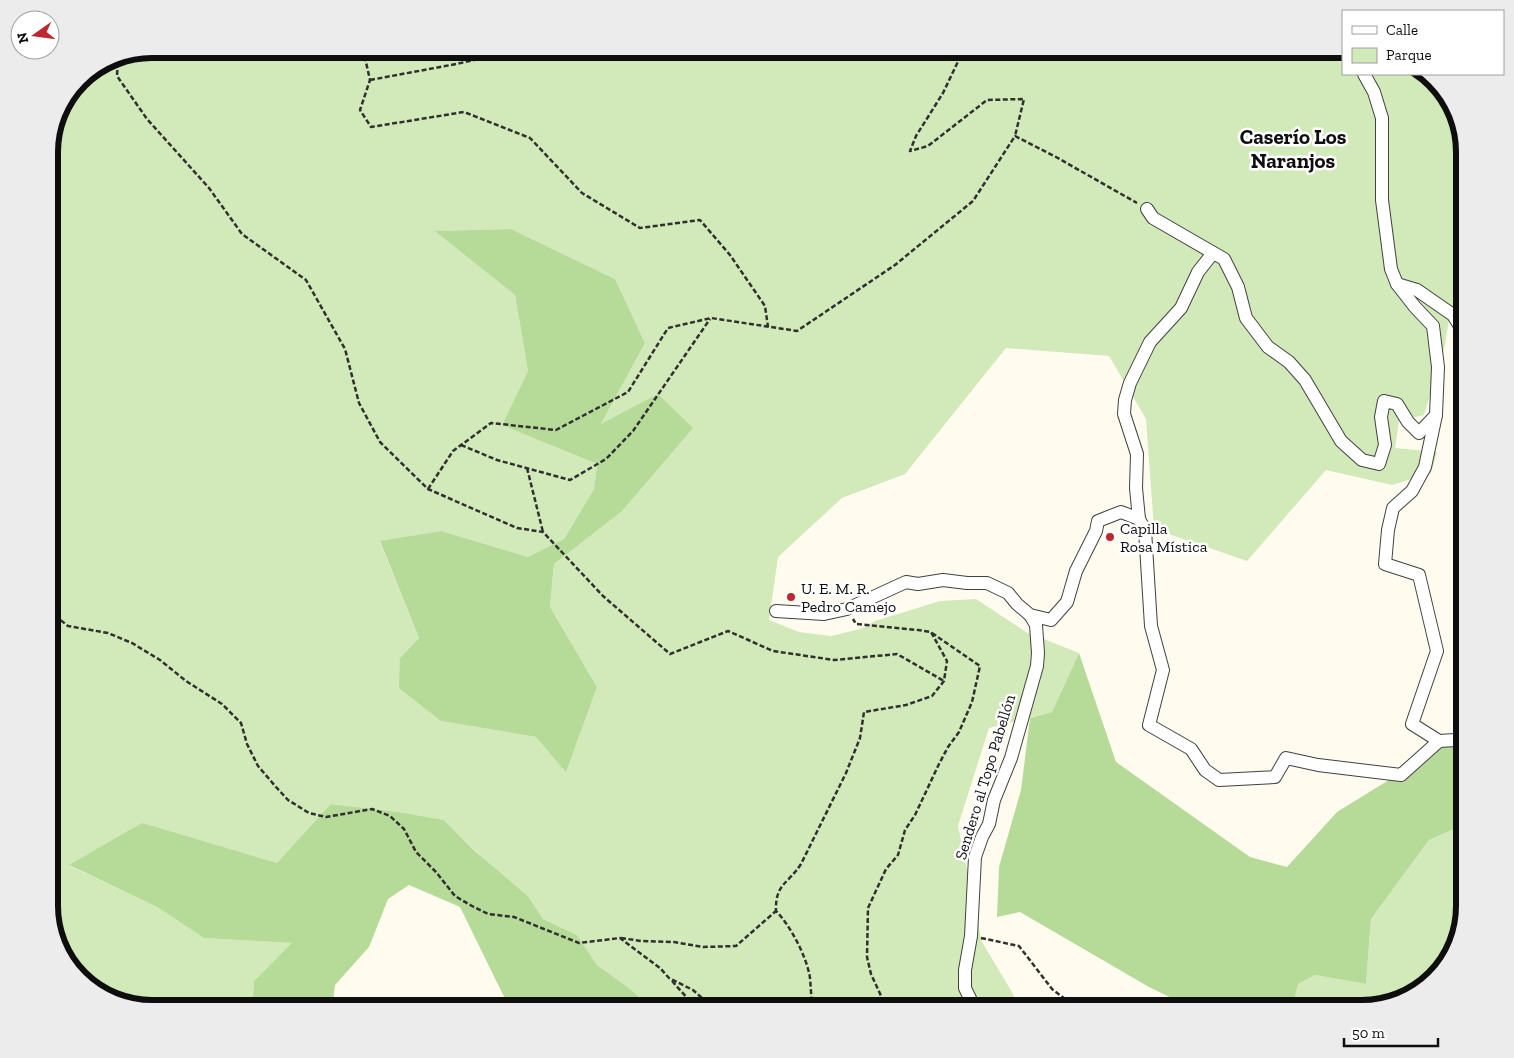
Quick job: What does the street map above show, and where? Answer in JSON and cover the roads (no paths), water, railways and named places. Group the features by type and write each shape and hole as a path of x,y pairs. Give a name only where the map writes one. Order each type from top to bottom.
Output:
{"street":[{"path":"1365,75 1374,92 1382,118 1382,200 1391,270 1396,284 1433,326 1438,367 1436,415 1425,467 1412,491 1393,508 1388,530 1385,564 1419,576 1437,651 1412,724 1439,741 1456,740"},
{"path":"1147,209 1153,218 1224,260 1238,287 1246,318 1268,346 1289,362 1305,380 1342,441 1362,460 1379,464 1385,444 1381,416 1384,401 1397,404 1408,422 1419,433 1436,415"},
{"path":"1212,253 1198,272 1181,308 1150,342 1130,382 1125,400 1124,414 1137,454 1136,488 1139,519 1145,530 1151,626 1163,670 1149,724 1190,749 1204,770 1219,780 1275,777 1286,758 1318,765 1401,774 1439,741"},
{"path":"1396,284 1417,290 1453,315 1456,320"},
{"path":"776,611 824,614 847,609 906,582 918,584 943,580 967,583 987,582 1008,593 1030,615 1051,620 1067,602 1076,571 1096,531 1098,521 1121,512 1139,519"},
{"name":"Sendero al Topo Pabellón","path":"971,1001 965,988 966,962 971,936 975,857 989,824 994,800 1011,758 1036,666 1038,653 1036,625 1030,615"}],"place":[{"name":"Capilla Rosa Mística","path":"1110,537"},
{"name":"U. E. M. R. Pedro Camejo","path":"791,597"}],"district":[{"name":"Caserío Los Naranjos","path":"1293,148"}]}
